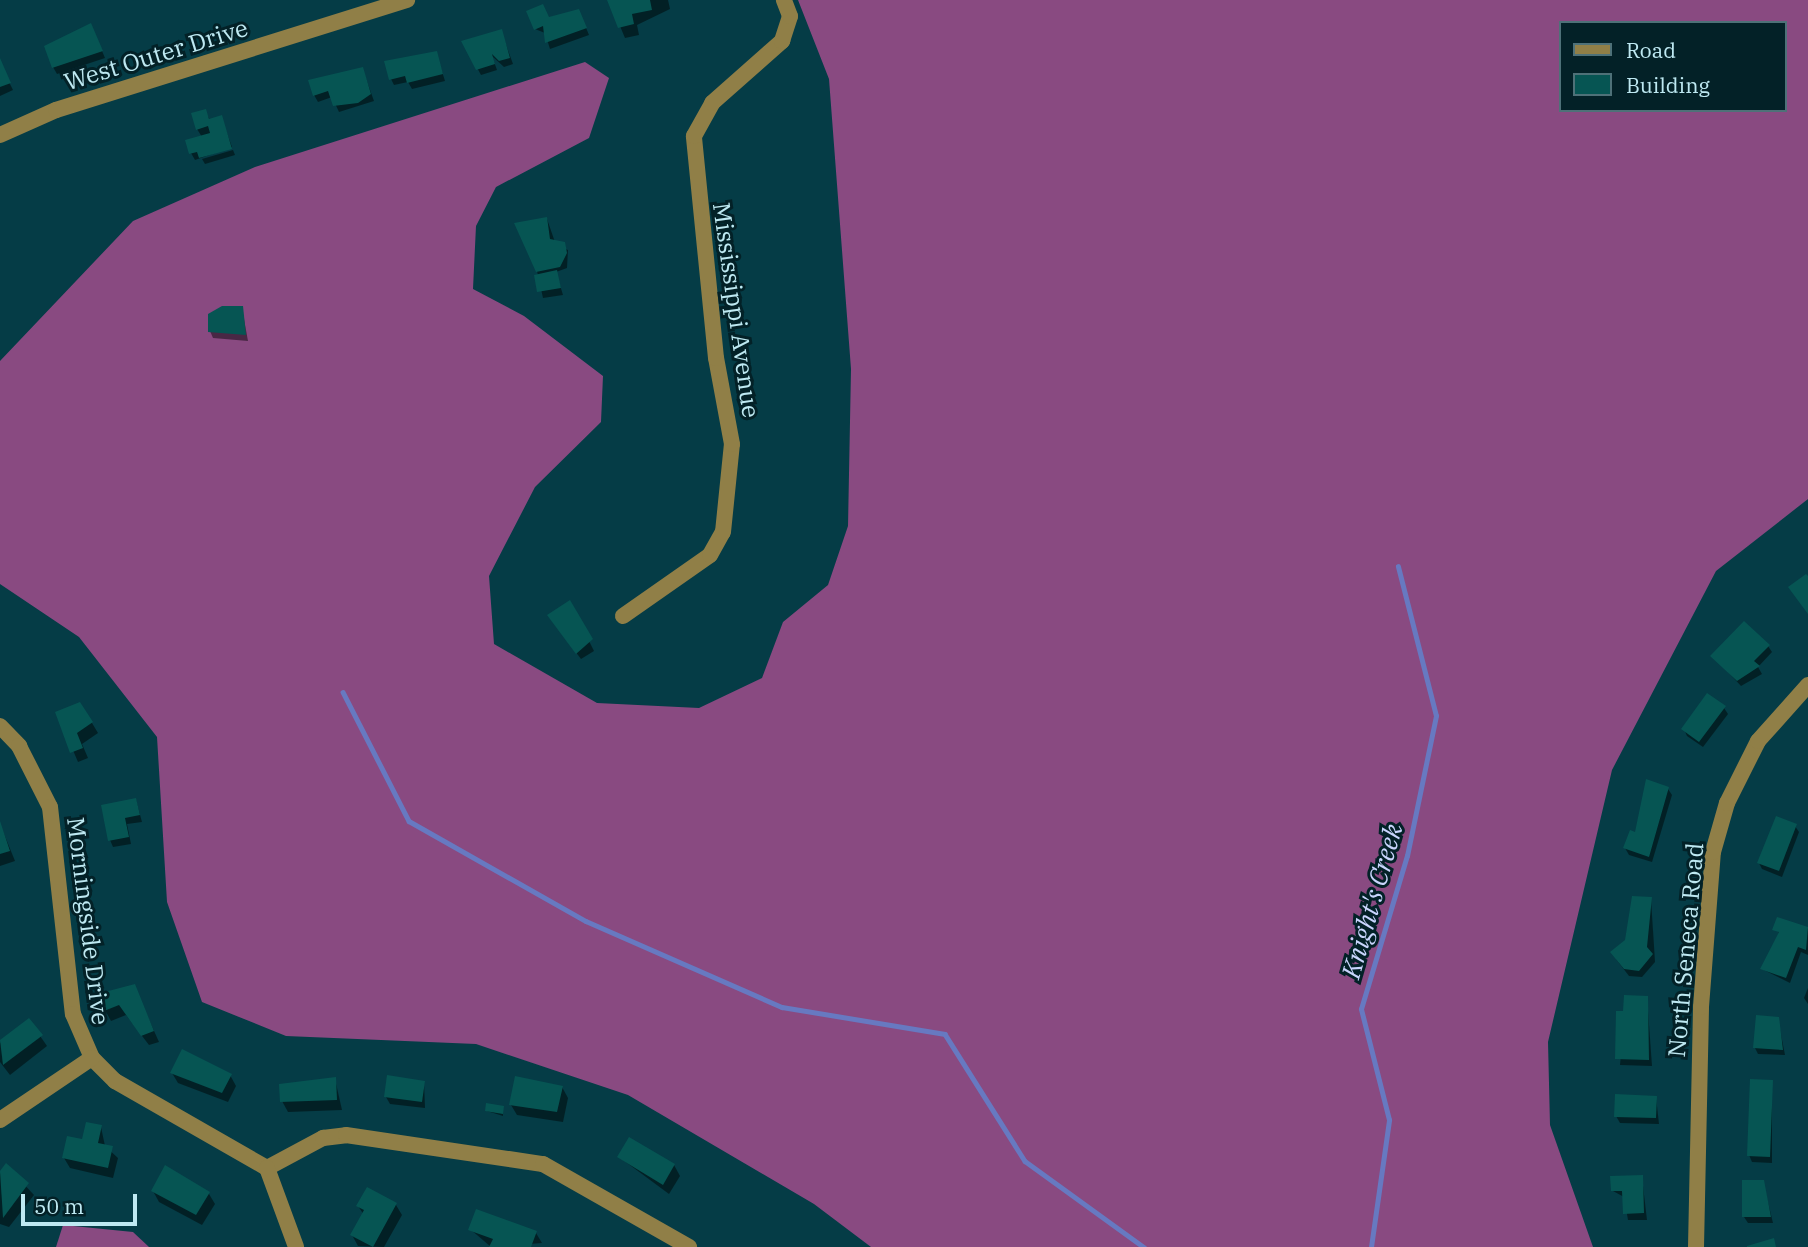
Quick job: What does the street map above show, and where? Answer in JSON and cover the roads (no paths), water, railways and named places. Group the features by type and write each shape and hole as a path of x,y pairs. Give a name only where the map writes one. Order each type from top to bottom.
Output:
{"street":[{"name":"West Outer Drive","path":"0,135 56,110 407,0"},
{"name":"Mississippi Avenue","path":"623,616 710,555 723,532 732,444 716,358 694,136 712,103 782,41 790,16 784,0"},
{"name":"North Seneca Road","path":"1696,1247 1701,1007 1713,852 1727,803 1753,750 1808,685"},
{"name":"Morningside Drive","path":"0,726 19,746 50,807 72,1006 92,1058 139,1099 267,1168"},
{"path":"0,1121 92,1058"},
{"path":"296,1247 267,1168 323,1138 346,1135 531,1162 567,1172 689,1247"}],"waterway":[{"name":"Knight's Creek","path":"1371,1247 1389,1120 1361,1009 1407,856 1436,716 1398,567"},
{"path":"343,692 409,821 586,921 782,1007 945,1034 1025,1161 1144,1247"}]}
